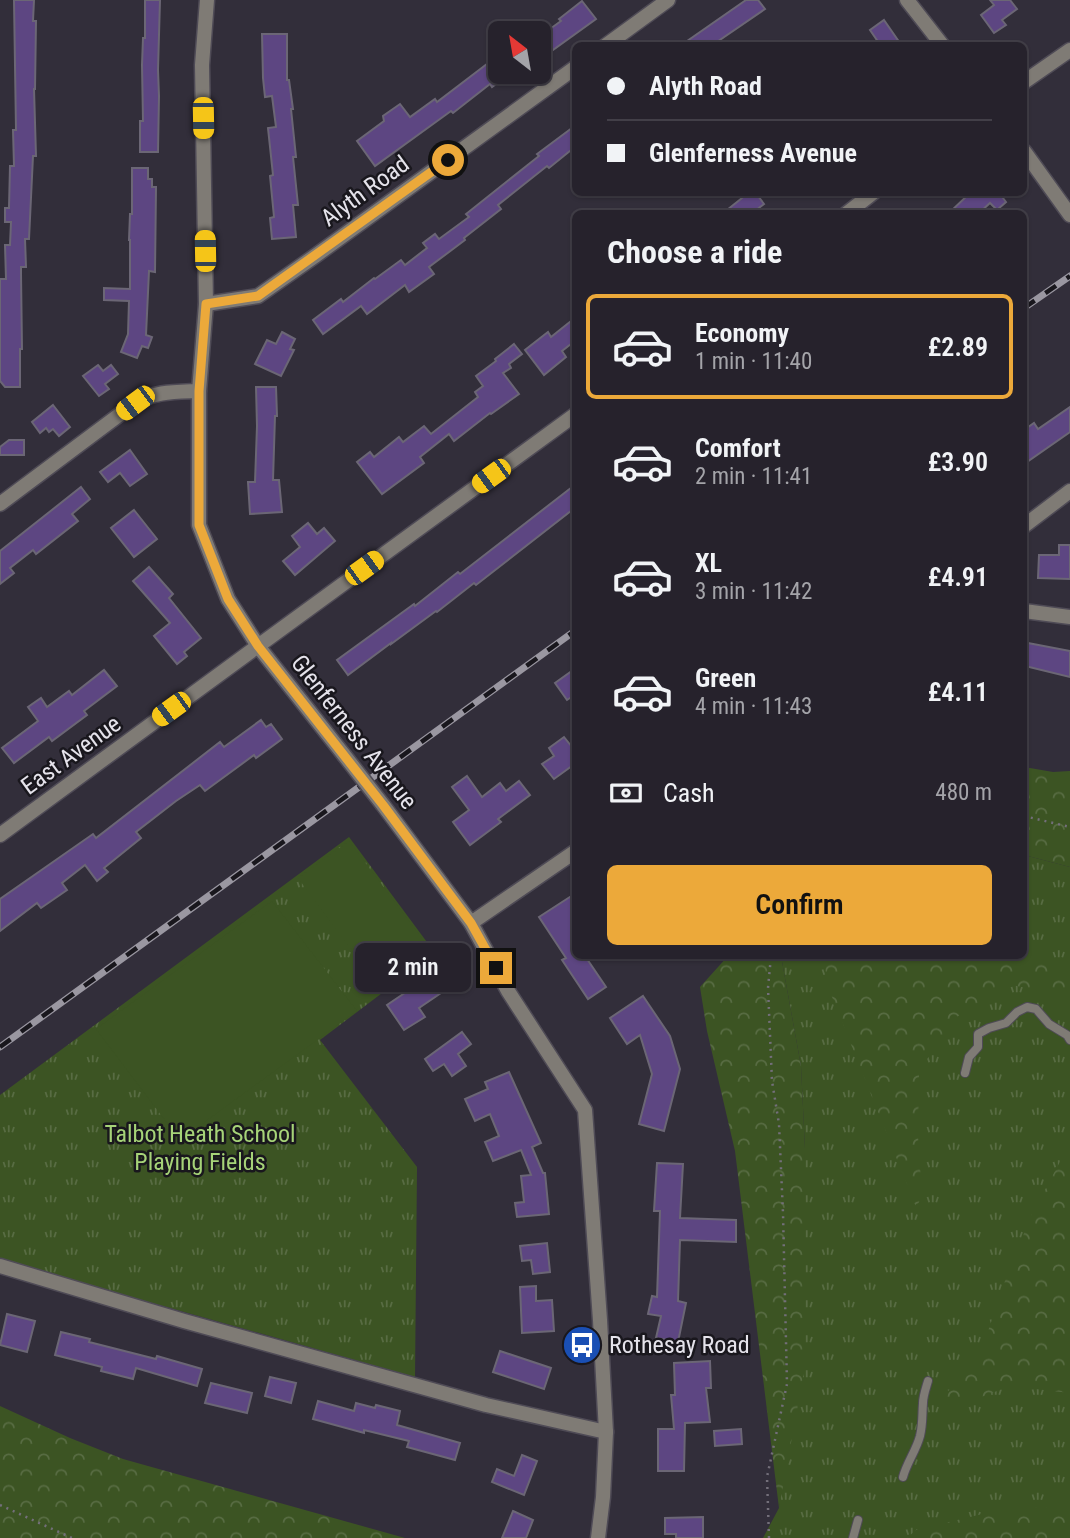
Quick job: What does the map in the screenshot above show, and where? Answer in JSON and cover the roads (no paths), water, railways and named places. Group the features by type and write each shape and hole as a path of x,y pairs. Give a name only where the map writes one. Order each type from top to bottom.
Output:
{"street":[{"name":"Glenferness Avenue","path":"207,0 202,65 206,304 199,391 199,525 228,599 258,646 383,805 471,923 508,991 585,1110 606,1432 598,1538"},
{"path":"610,42 668,0"},
{"path":"907,0 940,42"},
{"path":"1027,80 1070,50"},
{"name":"Alyth Road","path":"206,304 258,296 572,70"},
{"path":"1027,154 1070,215"},
{"path":"851,210 869,196"},
{"path":"0,504 146,396 199,391"},
{"name":"East Avenue","path":"0,835 572,417"},
{"path":"1027,524 1070,491"},
{"path":"1027,611 1070,617"},
{"path":"471,923 572,854"},
{"path":"0,1266 184,1321 486,1405 606,1432"}],"lane":[{"path":"965,1073 969,1057 978,1046 978,1034 1006,1023 1022,1008 1033,1007 1070,1040"},
{"path":"903,1477 914,1456 921,1432 924,1419 923,1401 928,1381"},
{"path":"853,1538 858,1520"}],"railway":[{"path":"1027,306 1070,276"},
{"path":"0,1047 572,633"}],"place":[{"name":"Rothesay Road","path":"582,1345"}],"park label":[{"name":"Talbot Heath School Playing Fields","path":"200,1148"}]}
